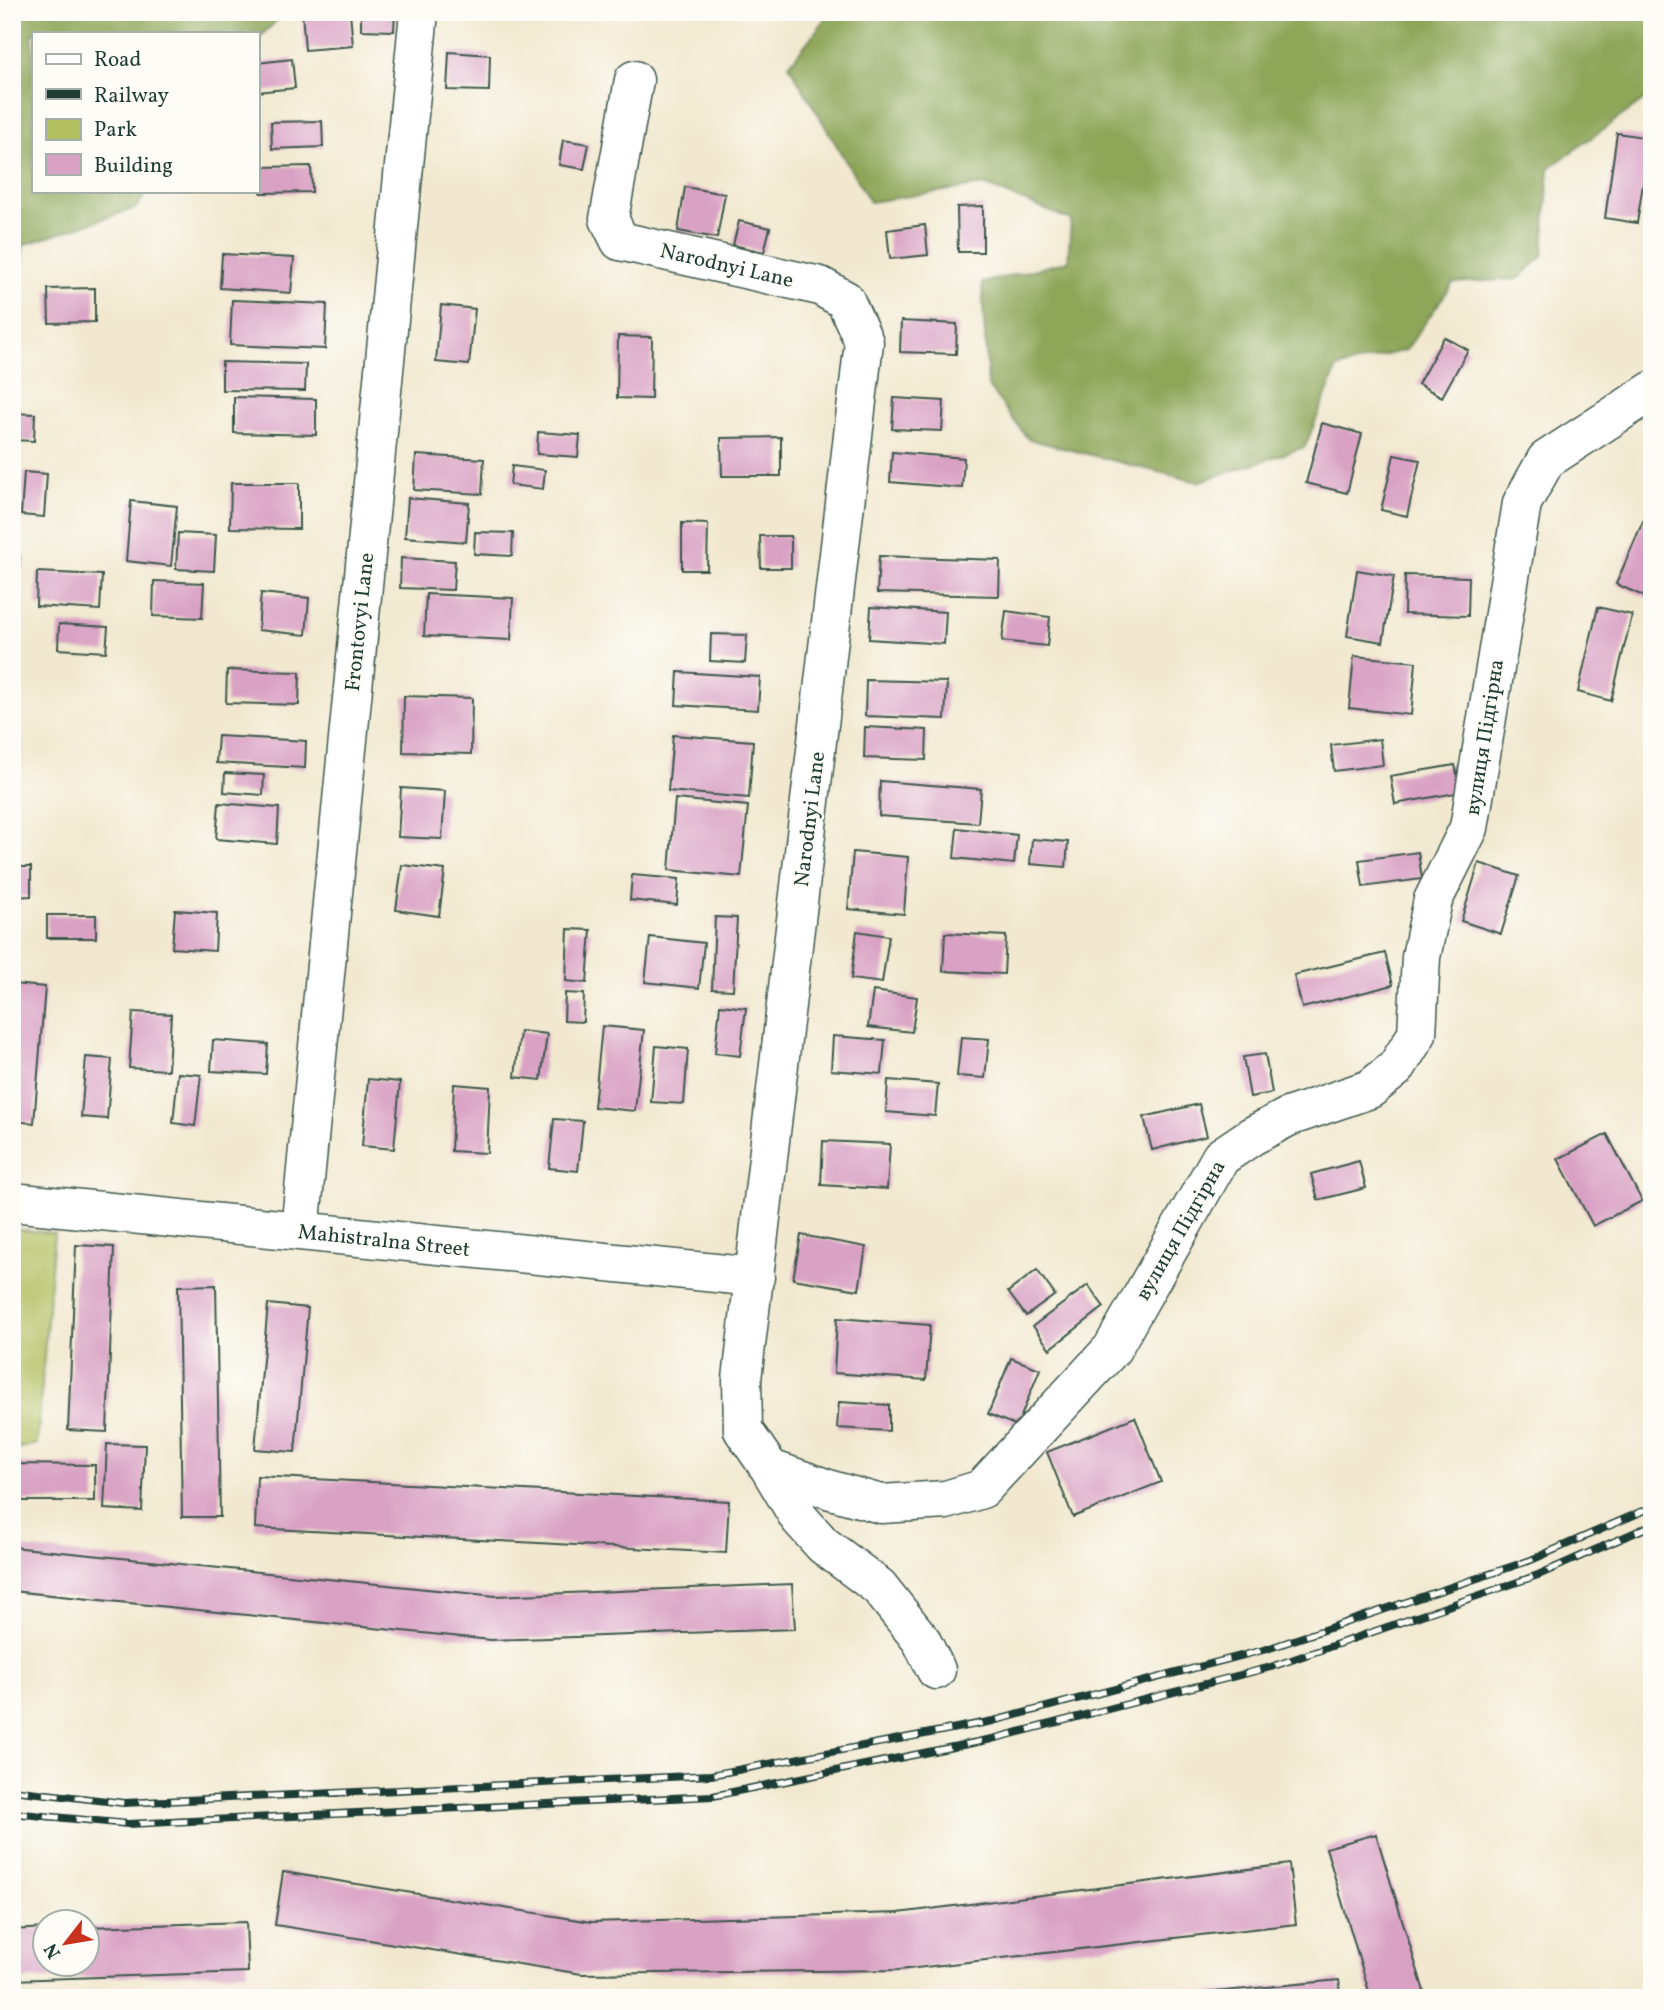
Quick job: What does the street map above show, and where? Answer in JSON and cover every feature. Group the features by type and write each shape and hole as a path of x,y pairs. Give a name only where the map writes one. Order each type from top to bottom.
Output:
{"street":[{"name":"Frontovyi Lane","path":"300,1231 419,12"},
{"name":"Narodnyi Lane","path":"634,80 609,219 620,241 820,286 845,300 864,342 742,1379 743,1430 771,1468 799,1518 823,1545 879,1587 921,1640 936,1670"},
{"name":"вулиця Підгірна","path":"771,1468 831,1490 881,1504 946,1500 982,1489 1112,1349 1221,1157 1252,1136 1288,1118 1370,1089 1396,1068 1417,1034 1421,957 1433,900 1469,828 1522,503 1546,460 1652,391"},
{"name":"Mahistralna Street","path":"12,1202 755,1277"}],"green space":[{"path":"12,12 285,12 259,38 259,32 32,32 32,192 147,192 136,208 23,245 19,322 12,329"},
{"path":"825,12 1652,12 1652,105 1644,100 1549,168 1543,256 1518,279 1453,283 1406,350 1337,368 1305,447 1198,482 1028,439 988,386 982,283 1068,261 1071,220 984,185 870,202 789,65 824,21"},
{"path":"12,1229 54,1233 37,1444 12,1450"}],"building":[{"path":"302,12 350,12 353,46 305,50"},
{"path":"361,12 395,12 394,31 361,30"},
{"path":"449,52 490,55 489,91 447,90"},
{"path":"292,59 295,88 259,92 259,63"},
{"path":"322,121 323,147 272,149 271,122"},
{"path":"1617,133 1650,138 1637,223 1605,218"},
{"path":"563,140 589,144 584,169 559,165"},
{"path":"311,166 312,192 261,193 260,167"},
{"path":"685,187 725,194 717,238 678,231"},
{"path":"983,206 983,252 958,252 957,207"},
{"path":"739,221 770,228 764,252 733,245"},
{"path":"925,225 928,255 890,259 887,230"},
{"path":"222,254 294,258 291,293 220,288"},
{"path":"95,288 95,322 49,323 48,289"},
{"path":"232,300 327,304 325,349 230,345"},
{"path":"441,305 475,309 469,365 436,362"},
{"path":"901,321 957,324 956,354 900,352"},
{"path":"618,336 652,337 651,399 617,398"},
{"path":"1444,337 1468,350 1442,397 1418,384"},
{"path":"222,362 306,364 305,391 222,390"},
{"path":"234,397 316,399 316,435 234,433"},
{"path":"894,398 944,401 942,431 892,429"},
{"path":"12,413 35,414 34,441 12,440"},
{"path":"1322,423 1362,434 1347,493 1306,483"},
{"path":"538,432 580,435 578,457 537,454"},
{"path":"781,437 781,476 722,476 721,438"},
{"path":"892,452 964,458 962,488 890,482"},
{"path":"416,455 484,459 482,494 414,490"},
{"path":"1394,455 1420,460 1407,516 1381,510"},
{"path":"512,466 545,470 543,489 510,485"},
{"path":"24,472 47,474 44,517 21,515"},
{"path":"231,483 299,483 299,529 230,528"},
{"path":"408,498 469,503 466,542 405,537"},
{"path":"131,501 177,506 171,566 126,561"},
{"path":"1643,521 1652,525 1652,600 1616,584"},
{"path":"682,523 708,524 707,570 682,570"},
{"path":"475,532 513,533 512,556 474,554"},
{"path":"178,533 216,535 214,571 176,569"},
{"path":"760,536 791,536 791,568 761,568"},
{"path":"12,556 20,556 17,604 12,604"},
{"path":"879,556 1000,560 999,596 877,593"},
{"path":"401,558 455,561 453,590 400,588"},
{"path":"1357,570 1394,576 1383,642 1347,636"},
{"path":"37,572 102,575 100,610 36,606"},
{"path":"1405,575 1469,577 1468,616 1404,614"},
{"path":"154,581 204,583 202,618 153,616"},
{"path":"261,593 309,598 306,635 258,630"},
{"path":"426,594 513,598 511,640 424,636"},
{"path":"871,607 946,612 944,644 869,639"},
{"path":"1598,607 1632,615 1611,701 1578,692"},
{"path":"1006,611 1050,617 1047,646 1002,641"},
{"path":"59,624 108,627 106,652 58,649"},
{"path":"711,634 747,635 745,663 710,661"},
{"path":"1354,656 1416,662 1411,715 1349,708"},
{"path":"227,670 300,672 299,705 226,703"},
{"path":"678,672 760,677 758,710 676,705"},
{"path":"866,680 947,682 945,719 865,716"},
{"path":"404,696 472,698 471,754 403,752"},
{"path":"865,727 927,730 926,760 864,758"},
{"path":"673,735 753,741 749,798 668,791"},
{"path":"218,736 306,741 305,768 216,763"},
{"path":"1380,739 1383,765 1334,771 1331,745"},
{"path":"1455,765 1461,792 1395,804 1390,776"},
{"path":"225,773 264,775 263,795 224,792"},
{"path":"880,781 981,789 978,823 879,816"},
{"path":"401,788 445,791 442,839 398,837"},
{"path":"675,799 748,806 741,877 669,870"},
{"path":"219,803 279,808 277,844 216,839"},
{"path":"957,828 1017,835 1014,864 954,858"},
{"path":"1032,839 1068,842 1066,867 1030,864"},
{"path":"853,852 908,857 904,914 848,909"},
{"path":"1418,852 1422,879 1363,887 1359,860"},
{"path":"1479,863 1519,876 1501,934 1461,921"},
{"path":"402,865 445,870 439,916 396,910"},
{"path":"12,867 31,867 31,896 12,897"},
{"path":"632,875 679,879 677,905 630,900"},
{"path":"175,910 217,913 215,951 172,948"},
{"path":"47,915 96,915 96,938 47,938"},
{"path":"715,917 737,918 733,990 712,989"},
{"path":"568,929 591,930 587,983 566,981"},
{"path":"857,931 889,936 882,983 851,979"},
{"path":"945,933 1006,936 1004,974 943,971"},
{"path":"650,937 704,943 699,988 645,982"},
{"path":"1385,953 1393,985 1302,1008 1294,975"},
{"path":"12,984 45,987 34,1123 12,1121"},
{"path":"873,991 917,997 912,1032 868,1027"},
{"path":"565,993 584,994 583,1022 564,1021"},
{"path":"720,1005 746,1008 740,1056 715,1053"},
{"path":"133,1012 171,1014 168,1070 129,1068"},
{"path":"602,1026 644,1030 635,1111 594,1107"},
{"path":"520,1031 547,1034 541,1080 515,1077"},
{"path":"833,1036 885,1040 882,1074 831,1070"},
{"path":"961,1037 989,1039 985,1078 957,1076"},
{"path":"213,1040 268,1044 266,1074 211,1071"},
{"path":"656,1046 688,1049 684,1104 651,1102"},
{"path":"1265,1054 1272,1093 1250,1097 1243,1057"},
{"path":"86,1057 112,1059 107,1119 81,1117"},
{"path":"178,1073 201,1075 195,1126 173,1123"},
{"path":"368,1079 400,1082 394,1149 362,1146"},
{"path":"888,1080 938,1084 935,1116 886,1112"},
{"path":"454,1084 490,1087 487,1153 451,1151"},
{"path":"1199,1104 1207,1136 1152,1150 1144,1117"},
{"path":"554,1119 583,1121 578,1171 549,1168"},
{"path":"1607,1134 1642,1201 1593,1226 1558,1159"},
{"path":"823,1141 890,1144 887,1189 821,1185"},
{"path":"1359,1161 1366,1188 1318,1200 1311,1174"},
{"path":"801,1235 866,1247 859,1290 793,1279"},
{"path":"76,1245 114,1247 107,1432 68,1430"},
{"path":"1037,1270 1055,1295 1026,1316 1008,1292"},
{"path":"216,1285 220,1517 182,1517 178,1286"},
{"path":"1088,1285 1104,1307 1050,1349 1033,1326"},
{"path":"268,1304 308,1308 295,1452 255,1449"},
{"path":"837,1318 930,1325 926,1380 834,1373"},
{"path":"1011,1358 1040,1369 1017,1426 988,1414"},
{"path":"839,1402 889,1405 889,1431 837,1428"},
{"path":"1135,1417 1161,1482 1073,1517 1047,1452"},
{"path":"107,1444 145,1445 142,1511 104,1509"},
{"path":"12,1464 95,1465 95,1501 12,1501"},
{"path":"257,1476 729,1501 726,1553 255,1528"},
{"path":"12,1547 496,1596 792,1584 795,1629 491,1640 12,1591"},
{"path":"1376,1834 1426,1998 1371,1998 1326,1848"},
{"path":"1289,1864 1296,1924 899,1970 582,1974 275,1925 283,1872 591,1922 898,1913"},
{"path":"246,1922 248,1972 102,1977 102,1927"},
{"path":"32,1929 32,1979 42,1979 12,1980 12,1930"},
{"path":"1339,1980 1341,1998 1172,1998 1172,1996"}],"railway":[{"path":"12,1790 124,1803 711,1775 993,1721 1267,1649 1531,1560 1652,1507"},
{"path":"12,1813 128,1824 713,1796 992,1739 1271,1667 1538,1575 1652,1525"}]}
